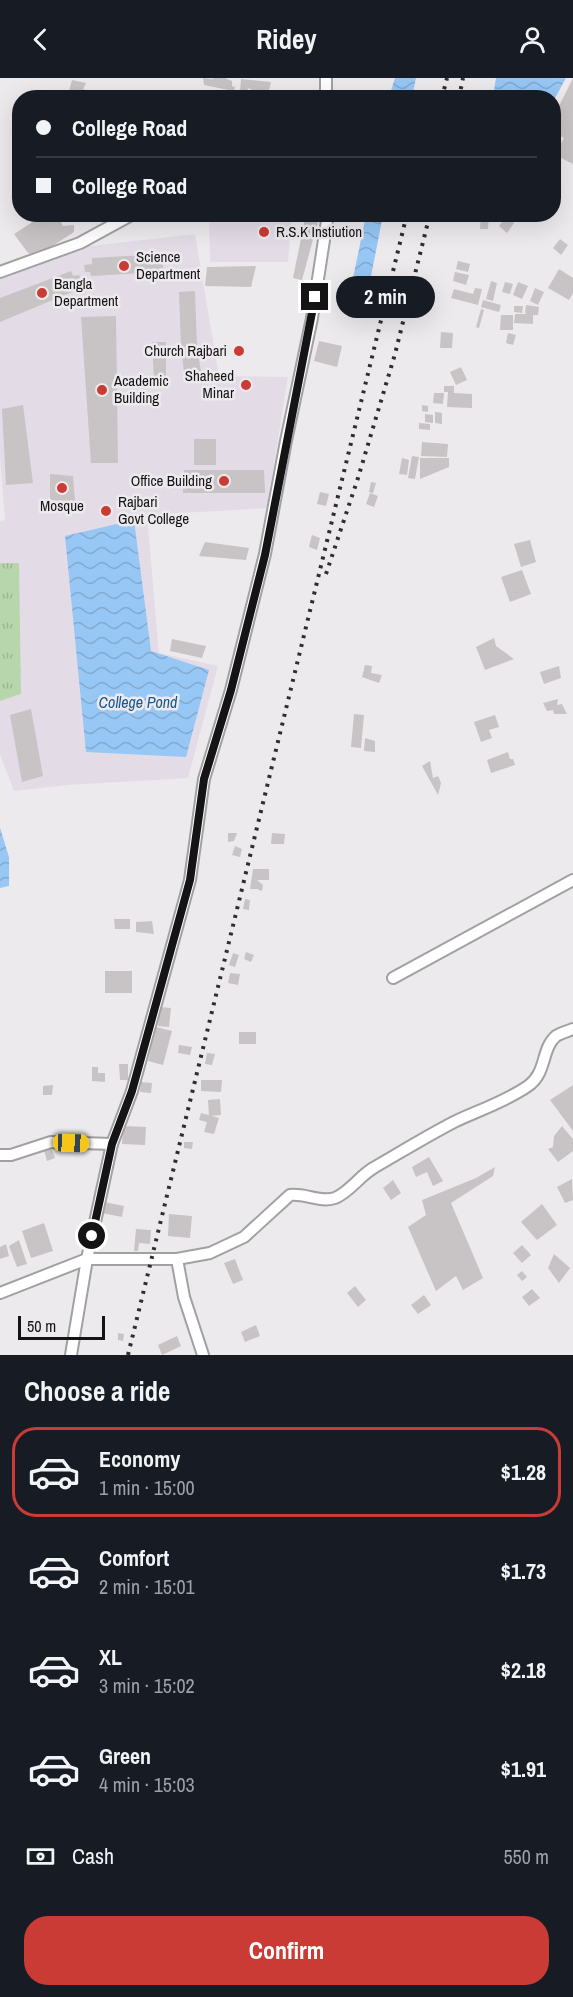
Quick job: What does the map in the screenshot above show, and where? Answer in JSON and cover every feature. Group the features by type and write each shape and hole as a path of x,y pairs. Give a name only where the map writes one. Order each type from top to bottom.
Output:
{"street":[{"path":"0,272 80,243 118,222"},
{"path":"71,1355 87,1259 112,1144 132,1091 190,880 204,779 231,690 265,555 312,318 327,222"},
{"path":"393,978 573,880"},
{"path":"0,1293 87,1259 177,1259 210,1252 244,1237 290,1195 334,1198 367,1171 454,1123 530,1085 542,1070 552,1040 573,1029"},
{"path":"0,1155 11,1155 51,1142 112,1144"},
{"path":"177,1259 184,1296 203,1355"}],"shaded area":[{"path":"209,222 291,222 288,262 210,262"},
{"name":"Rajbari Govt College","path":"195,234 219,376 288,377 267,508 147,515 159,653 218,666 188,778 68,785 14,791 0,755 0,521 5,520 0,458 0,276 83,247"}],"green space":[{"path":"0,563 19,563 21,694 0,701"}],"water":[{"path":"395,78 416,78 413,90 391,90"},
{"path":"496,78 566,78 559,90 494,90"},
{"path":"365,222 382,222 365,307 351,288"},
{"name":"College Pond","path":"134,520 151,651 209,670 186,757 86,752 65,536"},
{"path":"0,828 9,857 9,886 0,888"}],"building":[{"path":"203,78 225,78 232,81 232,86 235,87 234,90 229,90 204,85"},
{"path":"573,78 573,164 561,158 561,144 564,138 561,136 561,102"},
{"path":"241,79 271,82 269,90 248,88 248,90 240,90"},
{"path":"72,80 86,83 83,89 86,90 69,90"},
{"path":"33,222 61,222 63,226 74,225 74,232 37,256 28,253 14,234"},
{"path":"304,222 318,222 302,280 293,278"},
{"path":"480,222 488,222 488,229 480,229"},
{"path":"502,222 514,223 507,233 499,226"},
{"path":"560,239 568,245 561,255 553,248"},
{"name":"Science Department","path":"162,254 163,268 159,268 161,272 91,276 90,272 85,272 84,265 92,264 92,258"},
{"path":"458,261 470,264 468,272 456,269"},
{"path":"256,266 251,287 205,286 207,267"},
{"path":"559,269 573,278 573,293 569,300 548,288"},
{"name":"Bangla Department","path":"71,271 73,276 79,275 84,287 0,322 0,298"},
{"path":"455,272 469,275 466,285 453,281"},
{"path":"491,281 497,283 493,301 486,299"},
{"path":"505,282 513,284 510,294 502,292"},
{"path":"518,282 528,286 522,299 513,295"},
{"path":"475,288 482,289 478,305 451,298 454,289 473,294"},
{"path":"535,288 544,292 538,305 530,301"},
{"path":"195,291 197,347 201,372 184,372 179,292"},
{"path":"483,300 501,305 499,312 481,307"},
{"path":"526,305 539,307 538,315 533,315 533,324 514,323 515,314 527,314 525,313"},
{"path":"514,306 523,306 522,313 514,312"},
{"path":"481,309 484,310 479,328 476,327"},
{"path":"501,315 513,315 513,330 500,330"},
{"name":"Academic Building","path":"116,316 118,463 91,463 81,317"},
{"path":"441,332 453,333 452,348 440,348"},
{"path":"508,333 516,335 513,345 506,343"},
{"path":"319,341 342,346 337,367 314,361"},
{"path":"152,342 166,342 166,380 154,379"},
{"path":"461,367 467,380 456,385 450,372"},
{"path":"444,386 454,386 454,393 472,394 472,408 447,407 448,392 444,392"},
{"path":"434,393 444,393 443,404 433,403"},
{"path":"23,405 33,483 6,485 2,409"},
{"path":"422,405 428,406 428,412 422,411"},
{"path":"435,412 442,413 442,424 435,423"},
{"path":"425,414 433,415 433,423 425,422"},
{"path":"419,423 430,424 430,430 419,429"},
{"path":"194,439 216,439 216,465 194,465"},
{"path":"422,442 448,444 447,457 421,456"},
{"path":"412,456 419,457 415,479 408,478"},
{"path":"402,458 409,460 407,475 399,474"},
{"path":"420,458 449,458 449,467 420,479"},
{"name":"Office Building","path":"184,470 264,470 265,493 183,493"},
{"name":"Mosque","path":"50,474 73,476 75,501 50,500"},
{"path":"371,482 376,483 373,493 369,492"},
{"path":"320,492 329,494 326,506 317,504"},
{"path":"370,493 378,496 374,507 366,504"},
{"path":"312,535 320,538 317,550 309,547"},
{"path":"530,540 536,562 521,567 514,544"},
{"path":"205,542 249,548 246,560 199,556"},
{"path":"522,570 531,594 510,602 501,577"},
{"path":"494,638 496,646 514,659 485,670 476,647"},
{"path":"172,639 206,646 202,658 170,651"},
{"path":"365,665 372,666 371,673 382,675 379,683 362,677"},
{"path":"559,666 561,678 544,684 540,672"},
{"path":"558,699 557,705 562,704 567,714 554,714 553,710 547,711 543,703"},
{"path":"31,709 43,776 22,782 10,715"},
{"path":"354,714 364,715 361,748 351,747"},
{"path":"495,715 499,727 489,730 492,738 481,742 474,722"},
{"path":"365,738 375,741 375,752 364,751"},
{"path":"508,752 515,765 491,773 487,760"},
{"path":"430,761 433,778 438,776 441,783 438,795 422,766"},
{"path":"228,833 237,833 234,841 228,842"},
{"path":"272,833 285,834 284,844 271,844"},
{"path":"235,846 242,849 240,857 232,855"},
{"path":"253,869 269,869 269,880 257,880 263,885 262,891 250,889"},
{"path":"245,899 250,900 249,910 243,909"},
{"path":"114,919 130,919 130,929 115,929"},
{"path":"152,921 154,934 136,932 136,922"},
{"path":"246,952 254,955 251,962 244,959"},
{"path":"233,953 239,955 235,967 229,965"},
{"path":"105,971 132,971 132,993 105,993"},
{"path":"230,973 240,974 238,985 228,983"},
{"path":"160,1007 171,1008 169,1027 158,1026"},
{"path":"156,1027 172,1031 163,1065 148,1061"},
{"path":"239,1032 256,1032 256,1044 239,1044"},
{"path":"179,1045 192,1047 190,1055 178,1053"},
{"path":"207,1053 215,1054 212,1065 205,1064"},
{"path":"119,1064 128,1064 128,1080 120,1080"},
{"path":"92,1067 98,1067 98,1073 105,1073 105,1082 92,1081"},
{"path":"201,1080 222,1080 221,1092 201,1091"},
{"path":"141,1082 152,1083 151,1093 140,1092"},
{"path":"53,1085 52,1095 43,1095 43,1086"},
{"path":"573,1085 573,1131 550,1100"},
{"path":"220,1099 221,1115 209,1116 208,1100"},
{"path":"201,1113 219,1118 214,1134 204,1132 207,1122 199,1120"},
{"path":"123,1126 146,1127 145,1145 122,1144"},
{"path":"562,1126 573,1139 573,1151 558,1162 548,1149 553,1147 554,1136"},
{"path":"184,1142 193,1142 192,1149 184,1148"},
{"path":"51,1148 55,1158 47,1161 44,1150"},
{"path":"429,1157 443,1181 433,1186 427,1172 416,1177 412,1167"},
{"path":"495,1167 493,1176 451,1203 483,1278 463,1290 456,1276 436,1291 408,1227 426,1215 422,1200 476,1178"},
{"path":"572,1179 573,1200 565,1203 557,1187"},
{"path":"393,1180 401,1193 391,1200 383,1188"},
{"path":"104,1202 124,1206 122,1217 102,1213"},
{"path":"542,1204 557,1225 537,1240 521,1222"},
{"path":"169,1214 192,1216 190,1238 168,1236"},
{"path":"44,1223 53,1251 31,1258 22,1231"},
{"path":"136,1229 151,1230 150,1244 139,1243 138,1251 134,1251"},
{"path":"19,1240 27,1264 17,1267 9,1246"},
{"path":"6,1244 9,1256 0,1259 0,1247"},
{"path":"522,1245 531,1255 522,1263 513,1253"},
{"path":"554,1254 570,1268 559,1283 548,1268"},
{"path":"235,1259 243,1280 233,1284 224,1263"},
{"path":"522,1271 527,1277 522,1281 517,1275"},
{"path":"355,1286 366,1300 358,1307 347,1293"},
{"path":"532,1289 540,1298 529,1306 522,1297"},
{"path":"424,1295 431,1305 418,1314 411,1305"},
{"path":"256,1325 260,1336 245,1342 241,1332"},
{"path":"118,1333 124,1334 123,1341 118,1340"},
{"path":"177,1336 181,1346 162,1355 158,1345"}],"railway":[{"path":"444,90 447,78"},
{"path":"461,90 463,78"},
{"path":"128,1355 405,222"},
{"path":"326,574 358,478 395,354 428,222"}],"place":[{"name":"R.S.K Instiution","path":"264,232"},
{"name":"Science Department","path":"124,266"},
{"name":"Bangla Department","path":"42,293"},
{"name":"Church Rajbari","path":"239,351"},
{"name":"Shaheed Minar","path":"246,385"},
{"name":"Academic Building","path":"102,390"},
{"name":"Office Building","path":"224,481"},
{"name":"Mosque","path":"62,488"},
{"name":"Rajbari Govt College","path":"106,511"}],"route":[{"path":"92,1236 112,1144 132,1091 190,880 204,779 231,690 265,555 315,297"}]}
